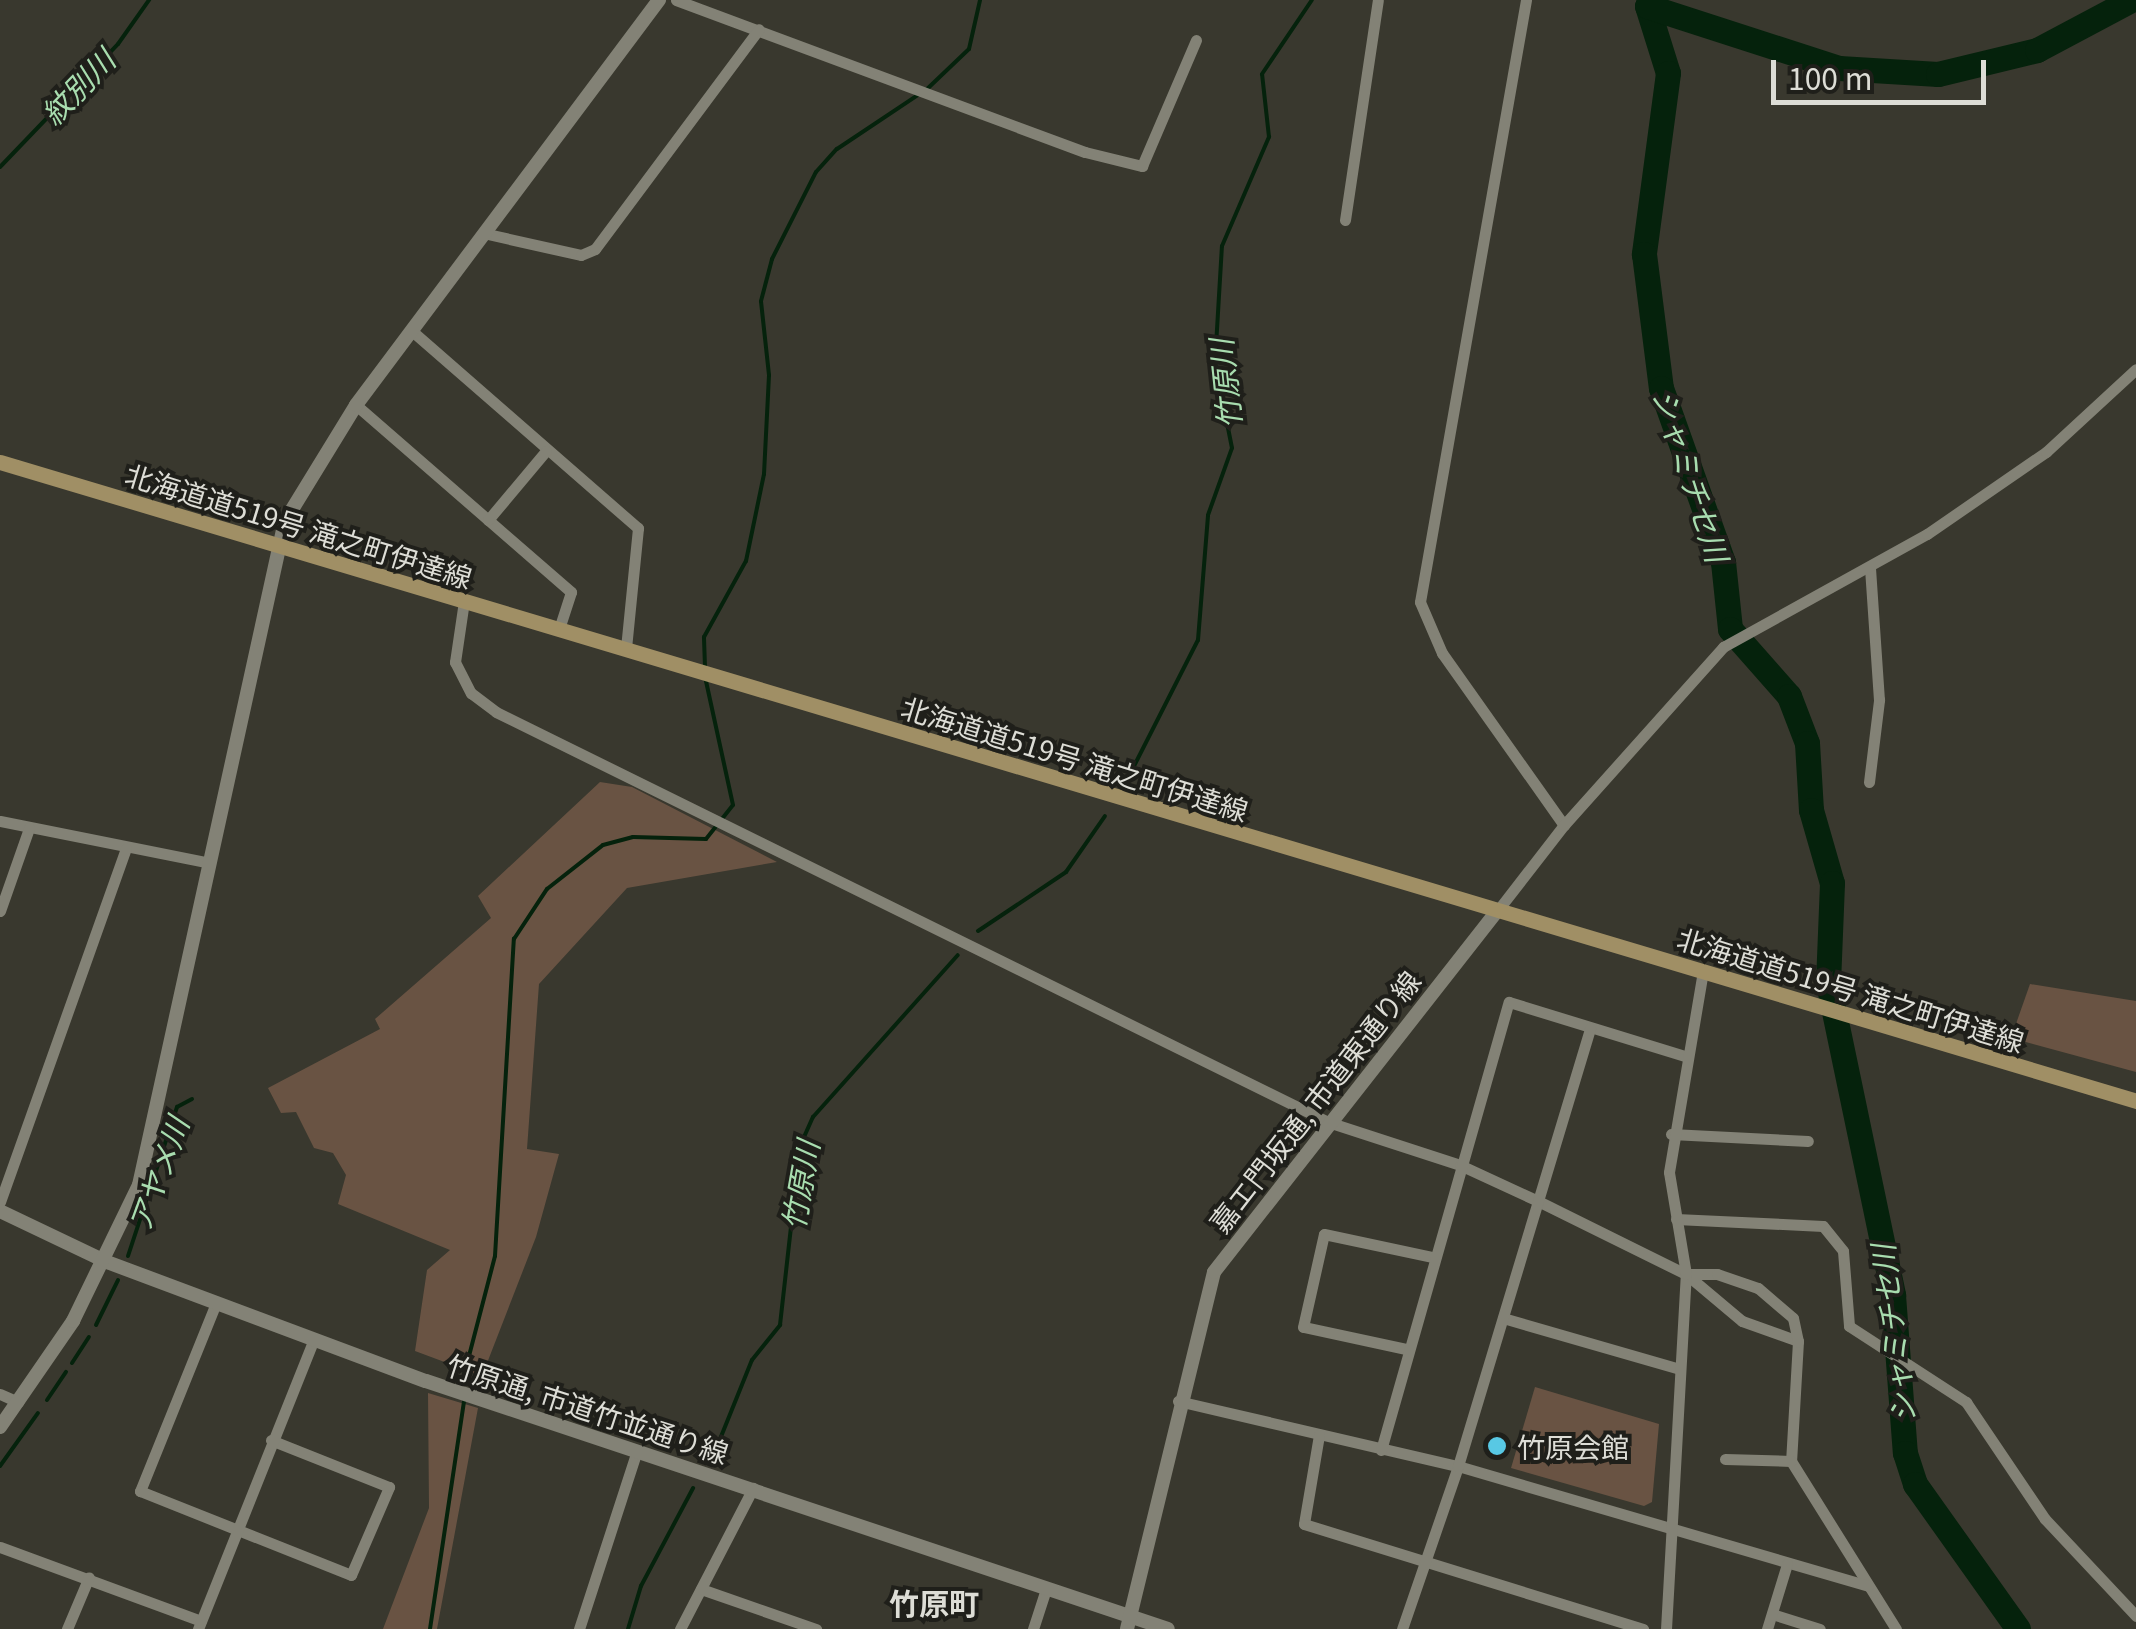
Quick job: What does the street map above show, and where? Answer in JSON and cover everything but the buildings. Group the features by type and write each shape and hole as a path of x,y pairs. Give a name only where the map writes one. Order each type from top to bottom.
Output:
{"main road":[{"name":"北海道道519号 滝之町伊達線","path":"0,462 2136,1101"}],"street":[{"path":"0,1427 107,1262 148,1148 278,544 302,487 356,405 659,0"},
{"path":"676,0 1029,132 1142,166 1196,40"},
{"path":"1345,220 1378,0"},
{"path":"1526,0 1420,602 1442,652 1564,825"},
{"path":"484,232 581,255 595,249 759,29"},
{"path":"412,330 638,528 626,649"},
{"path":"1498,910 1564,825 1722,648 1752,628 1870,568 2046,452 2136,369"},
{"path":"356,405 570,592 559,629"},
{"path":"488,520 546,450"},
{"path":"1869,782 1878,700 1870,568"},
{"path":"464,602 455,662 472,692 496,712 1328,1122 1460,1165 1538,1201 1686,1274 1742,1321 1798,1341"},
{"path":"0,821 126,850 210,863"},
{"path":"0,911 30,828"},
{"path":"0,1202 126,850"},
{"name":"嘉エ門坂通, 市道東通り線","path":"1128,1623 1178,1401 1214,1272 1498,910"},
{"path":"1666,1629 1667,1528 1686,1274 1676,1218 1671,1134 1702,970"},
{"path":"1382,1450 1432,1257 1509,1002 1684,1056"},
{"path":"1402,1629 1422,1561 1458,1466 1590,1028"},
{"path":"1671,1134 1808,1141"},
{"name":"竹原通, 市道竹並通り線","path":"0,1211 107,1262 314,1340 1046,1589 1128,1623 1168,1629"},
{"path":"1676,1218 1823,1226 1843,1251 1849,1326 1868,1342 1922,1368 1966,1402 2045,1519 2136,1616"},
{"path":"1406,1349 1304,1327 1324,1234 1432,1257"},
{"path":"1686,1274 1717,1274 1758,1288 1794,1318 1798,1341 1790,1461 1896,1629"},
{"path":"216,1303 140,1491 351,1575 389,1487 272,1440"},
{"path":"1503,1318 1680,1370"},
{"path":"0,1547 89,1578 199,1625 314,1340"},
{"path":"0,1394 18,1402"},
{"path":"1178,1401 1458,1466 1868,1586"},
{"path":"1320,1435 1304,1524 1643,1629"},
{"path":"580,1629 638,1450"},
{"path":"1725,1459 1790,1461"},
{"path":"680,1629 753,1488"},
{"path":"1768,1629 1787,1564"},
{"path":"67,1629 89,1578"},
{"path":"701,1589 816,1629"},
{"path":"1033,1629 1046,1589"},
{"path":"1772,1614 1820,1629"}],"shaded area":[{"path":"600,782 632,787 777,862 627,888 539,984 527,1149 559,1154 536,1237 482,1376 415,1351 427,1270 450,1250 338,1204 346,1175 333,1153 314,1148 296,1112 281,1113 268,1088 380,1029 375,1019 491,918 478,896"},
{"path":"2030,984 2136,1001 2136,1072 2011,1038"},
{"path":"1535,1387 1659,1424 1652,1502 1644,1506 1511,1468"},
{"path":"428,1393 478,1408 437,1629 383,1629 429,1508"}],"waterway":[{"name":"紋別川","path":"0,167 118,44 149,0"},
{"path":"926,90 969,49 980,0"},
{"name":"竹原川","path":"1131,772 1198,640 1208,515 1232,448 1215,363 1222,246 1269,137 1262,74 1312,0"},
{"name":"シャミチセ川","path":"1645,0 1647,6"},
{"name":"シャミチセ川","path":"1647,6 1839,68 1938,74 2037,50 2131,0"},
{"name":"シャミチセ川","path":"1647,6 1668,73 1644,254 1661,388 1723,562 1730,629 1789,696 1807,743 1811,810 1832,883 1828,983 1893,1295 1905,1453 1915,1484 2018,1629"},
{"path":"705,667 704,637 746,561 764,474 769,375 761,301 772,259 816,172 837,149 918,95"},
{"path":"463,1379 495,1256 514,939 547,889 603,845 633,837 706,839 733,805 705,677"},
{"name":"竹原川","path":"978,931 1066,872 1105,816"},
{"name":"竹原川","path":"714,1454 752,1360 780,1325 800,1146 813,1117 958,955"},
{"name":"アヤメ川","path":"128,1256 177,1107 192,1099"},
{"name":"アヤメ川","path":"96,1325 118,1280"},
{"name":"アヤメ川","path":"72,1363 89,1337"},
{"name":"アヤメ川","path":"47,1400 66,1372"},
{"path":"430,1629 464,1402"},
{"name":"アヤメ川","path":"0,1466 38,1413"},
{"name":"竹原川","path":"628,1629 641,1586 693,1488"}],"place":[{"name":"竹原会館","path":"1497,1446"}],"district":[{"name":"竹原町","path":"934,1602"}]}
